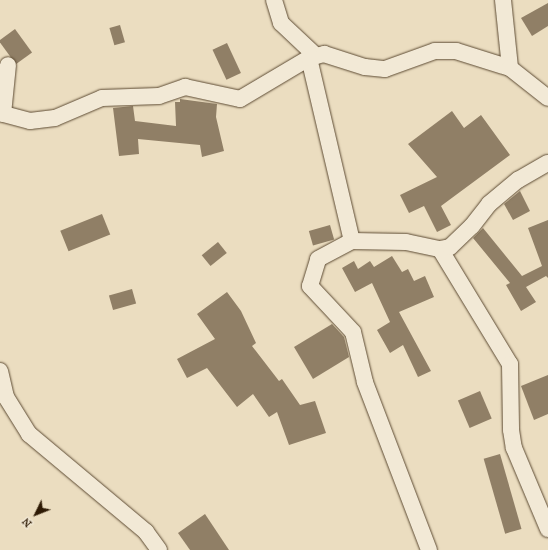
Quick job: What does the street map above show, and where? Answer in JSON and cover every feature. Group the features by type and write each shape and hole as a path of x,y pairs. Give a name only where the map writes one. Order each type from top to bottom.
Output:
{"street":[{"path":"274,0 281,23 312,57 352,241"},
{"path":"503,0 510,68"},
{"path":"8,65 1,113 30,121 55,118 102,98 159,96 185,87 240,100 312,57 324,54 365,67 385,69 435,51 456,51 510,68 548,98"},
{"path":"429,550 365,382 353,332 310,286 318,259 352,241 406,242 440,249 450,247 472,226 490,204 518,180 548,163"},
{"path":"440,249 510,364 511,430 514,448 548,530"},
{"path":"0,371 3,397 29,434 146,532 159,550"}],"building":[{"path":"548,3 548,26 532,36 521,18"},
{"path":"120,25 125,42 114,45 109,28"},
{"path":"15,29 32,52 16,64 0,42 0,40"},
{"path":"227,43 241,73 226,80 212,50"},
{"path":"180,99 217,104 216,117 224,151 202,157 200,145 138,139 139,154 119,156 113,108 133,106 135,121 176,126 175,102 180,102"},
{"path":"452,111 464,128 481,115 510,155 441,206 451,225 437,232 424,206 409,213 400,195 437,177 408,144"},
{"path":"520,191 530,211 513,220 504,204"},
{"path":"102,214 110,234 69,251 60,231"},
{"path":"548,220 548,278 546,276 526,287 536,302 521,311 506,285 510,283 473,238 483,228 522,276 542,266 528,228"},
{"path":"330,225 334,239 313,245 309,231"},
{"path":"218,242 227,253 210,266 202,255"},
{"path":"392,256 402,272 408,269 414,281 425,276 434,297 399,312 431,371 418,377 403,345 390,353 377,330 390,322 372,283 355,292 342,268 354,261 358,269 370,261 374,267"},
{"path":"132,289 136,303 113,310 109,296"},
{"path":"227,292 241,311 256,343 252,346 279,381 282,379 300,405 315,401 326,433 289,445 277,412 269,417 253,394 237,407 207,368 187,378 177,359 215,339 197,314"},
{"path":"332,324 344,337 349,357 313,379 294,347"},
{"path":"548,375 548,414 534,420 521,386"},
{"path":"480,391 492,419 470,428 458,400"},
{"path":"500,454 521,529 505,534 484,459"},
{"path":"205,514 229,550 190,550 178,533"}]}
